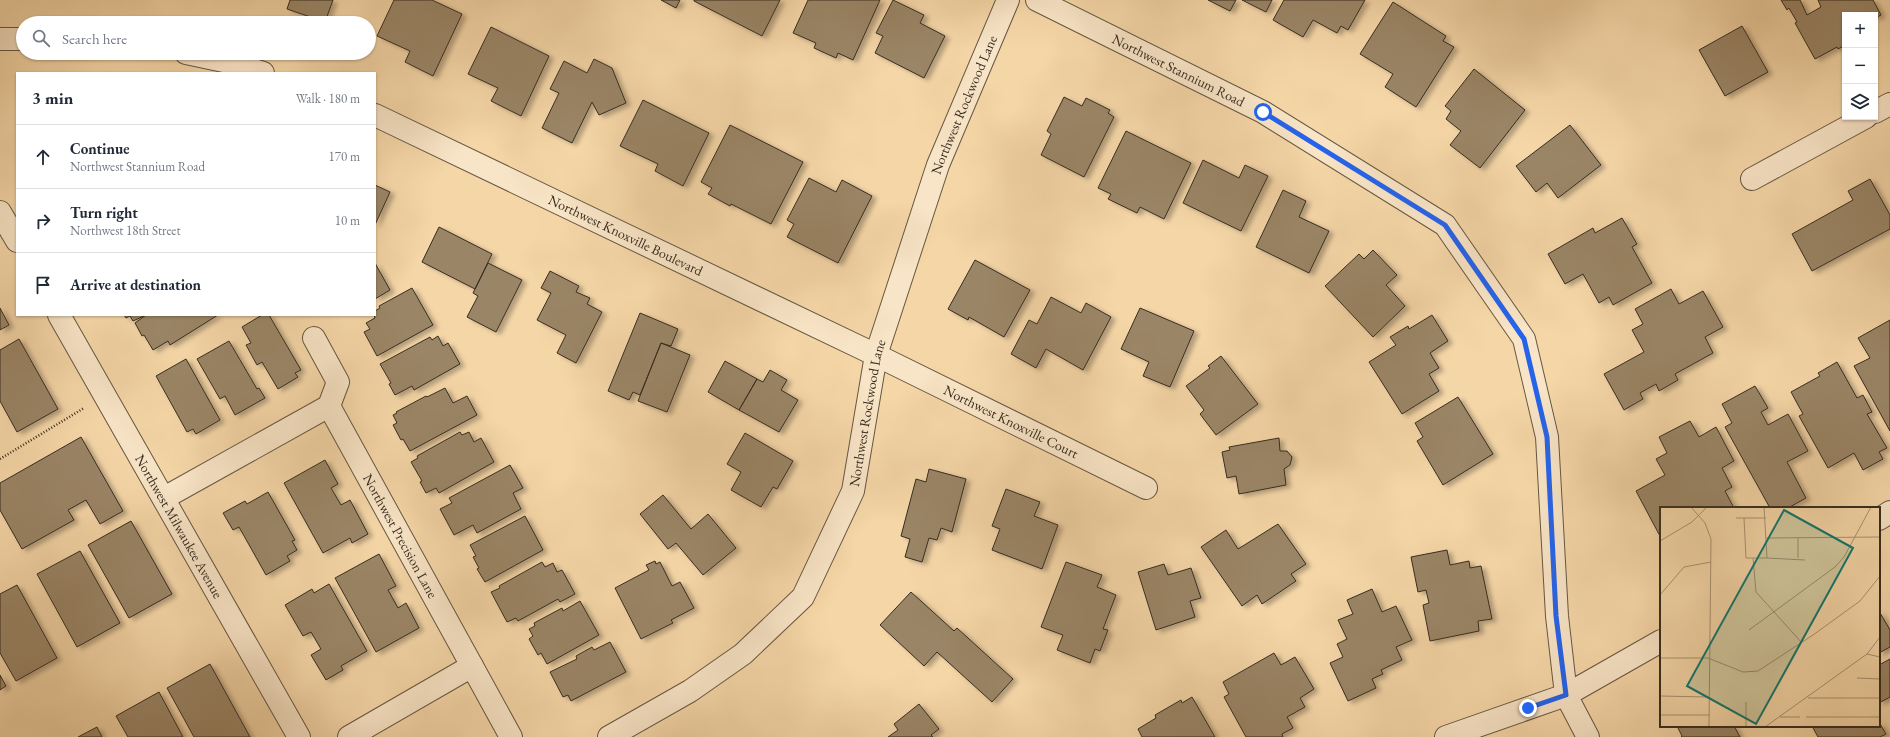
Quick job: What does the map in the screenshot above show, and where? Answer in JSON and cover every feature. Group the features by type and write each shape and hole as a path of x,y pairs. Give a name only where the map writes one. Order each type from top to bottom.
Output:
{"street":[{"name":"Northwest Rockwood Lane","path":"609,737 690,691 743,654 803,597 853,491 876,355 938,165 1008,0"},
{"name":"Northwest Stannium Road","path":"1037,0 1263,112 1445,225 1524,339 1547,437 1556,616 1566,695 1588,737"},
{"path":"0,39 16,39"},
{"path":"219,60 260,72"},
{"path":"1878,110 1890,104"},
{"name":"Northwest Knoxville Boulevard","path":"376,115 876,355"},
{"path":"1752,179 1860,120"},
{"path":"0,212 16,240"},
{"name":"Northwest Milwaukee Avenue","path":"60,316 299,737"},
{"path":"164,498 329,406 338,382 314,338"},
{"name":"Northwest Knoxville Court","path":"876,355 1146,488"},
{"name":"Northwest Precision Lane","path":"329,406 472,666"},
{"path":"1446,737 1566,695 1660,642"},
{"path":"349,737 472,666 511,737"}],"path":[{"path":"0,459 105,396"}],"building":[{"path":"290,0 333,0 327,16 307,16 287,9"},
{"path":"394,0 432,0 462,14 433,76 405,62 410,51 377,36"},
{"path":"661,0 680,0 676,8"},
{"path":"694,0 780,0 762,36"},
{"path":"808,0 880,0 853,60 838,53 836,58 814,48 816,43 793,33"},
{"path":"893,0 924,15 920,23 945,36 924,78 875,53 883,36 876,33"},
{"path":"1208,0 1236,0 1230,11"},
{"path":"1242,0 1272,0 1266,12"},
{"path":"1284,0 1365,0 1348,30 1341,26 1337,33 1313,20 1303,37 1273,20"},
{"path":"1781,0 1800,0 1807,15 1821,7 1818,0 1873,0 1881,15 1878,16 1878,12 1842,12 1842,47 1838,49 1837,47 1815,59 1795,23 1797,22 1789,8 1787,10"},
{"path":"1393,2 1446,36 1443,41 1454,47 1416,107 1385,87 1393,74 1360,54"},
{"path":"1742,26 1768,72 1725,96 1699,50"},
{"path":"491,27 549,56 521,116 491,101 498,88 468,74"},
{"path":"594,59 612,68 626,103 599,115 592,102 572,143 542,128 559,93 550,89 564,61 587,73"},
{"path":"1474,69 1525,110 1480,168 1450,145 1461,131 1446,119 1451,111 1445,106"},
{"path":"1064,97 1082,106 1086,98 1110,110 1108,113 1114,117 1084,177 1041,155 1051,134 1047,131"},
{"path":"643,100 709,133 683,186 655,171 658,164 620,146"},
{"path":"730,125 803,162 771,224 731,204 730,206 708,194 712,188 701,182"},
{"path":"1570,125 1601,165 1558,198 1547,183 1536,192 1516,166"},
{"path":"1126,131 1191,163 1164,219 1140,207 1137,213 1108,199 1111,194 1098,188"},
{"path":"1203,160 1239,178 1245,165 1268,176 1241,231 1183,203"},
{"path":"809,178 836,192 842,180 872,196 838,263 787,237 794,224 787,220"},
{"path":"1870,179 1890,215 1890,229 1812,271 1792,234 1853,200 1848,191"},
{"path":"376,185 390,192 376,223"},
{"path":"1283,190 1306,201 1299,217 1329,231 1309,273 1256,247"},
{"path":"1622,218 1637,244 1632,247 1652,283 1613,305 1609,297 1599,303 1583,274 1565,284 1548,254 1593,228 1595,233"},
{"path":"439,227 492,254 475,289 422,262"},
{"path":"1373,250 1397,275 1386,285 1405,306 1373,337 1325,286 1359,254 1364,259"},
{"path":"975,260 1030,290 1004,337 969,317 968,320 948,309"},
{"path":"488,263 522,280 496,332 467,317 478,296 473,293"},
{"path":"376,265 390,290 376,298"},
{"path":"550,271 579,286 576,292 590,298 587,304 602,312 576,363 557,353 566,335 537,320 551,293 541,288"},
{"path":"412,288 433,325 377,356 364,332 370,329 366,323 375,318 376,310 380,308 379,306"},
{"path":"1671,289 1679,304 1703,291 1723,327 1705,337 1713,353 1675,374 1678,380 1659,391 1656,384 1640,393 1643,399 1624,410 1604,374 1644,352 1632,330 1643,324 1635,309"},
{"path":"1051,297 1081,313 1086,303 1111,317 1083,370 1046,349 1036,368 1011,354 1029,320 1037,324"},
{"path":"0,308 9,325 0,330"},
{"path":"1140,308 1194,331 1170,387 1143,376 1149,362 1121,349"},
{"path":"640,313 678,329 671,346 661,343 640,395 633,392 629,400 608,391"},
{"path":"1432,315 1448,341 1430,353 1439,368 1429,374 1439,391 1402,414 1369,362 1396,345 1390,337 1408,326 1409,329"},
{"path":"130,316 144,316 133,321"},
{"path":"145,316 216,316 170,345 168,341 153,350 144,335 142,336 135,323"},
{"path":"260,316 270,316 301,370 295,373 298,377 278,389 262,362 257,365 246,345 251,343 242,327"},
{"path":"1890,320 1890,431 1854,366 1870,358 1858,338"},
{"path":"438,336 443,346 448,343 460,364 414,390 412,386 395,395 389,384 391,383 380,364 430,337 432,340"},
{"path":"19,339 58,409 17,432 0,401 0,350"},
{"path":"229,341 257,389 259,388 265,398 235,415 225,396 220,399 197,359"},
{"path":"661,343 690,355 667,412 638,401"},
{"path":"1221,356 1258,404 1216,435 1200,414 1204,410 1186,386 1210,368 1208,366"},
{"path":"186,359 220,420 196,434 193,429 187,432 156,376"},
{"path":"725,361 757,379 739,410 708,392"},
{"path":"1837,362 1857,398 1863,395 1872,412 1867,414 1887,448 1879,452 1883,459 1863,470 1854,453 1828,468 1799,416 1803,414 1791,392 1820,376 1818,373"},
{"path":"770,370 787,380 781,390 798,400 779,432 739,410 757,379 763,382"},
{"path":"1755,386 1768,408 1761,412 1768,425 1788,414 1808,451 1787,462 1806,498 1790,507 1769,507 1725,427 1732,423 1722,404"},
{"path":"445,388 453,403 467,396 477,415 410,451 403,439 401,440 393,425 397,423 393,415 426,396 427,397"},
{"path":"1458,397 1493,454 1443,485 1417,441 1423,437 1415,423"},
{"path":"1690,421 1699,437 1716,427 1734,461 1722,468 1732,487 1725,491 1733,507 1660,507 1660,536 1636,491 1665,475 1656,459 1667,453 1659,437"},
{"path":"460,432 462,435 469,432 474,442 481,438 494,462 439,493 436,488 426,493 420,482 422,481 411,462 418,458 417,456"},
{"path":"745,433 793,461 777,489 773,487 761,507 731,490 741,472 727,464"},
{"path":"81,437 123,511 100,524 86,500 68,510 74,520 22,549 0,510 0,483"},
{"path":"1279,438 1280,451 1287,451 1292,457 1290,465 1284,469 1286,485 1239,494 1236,476 1227,478 1222,452 1230,450 1229,447"},
{"path":"325,460 338,484 331,488 341,505 350,500 368,534 352,543 350,538 323,553 284,483"},
{"path":"510,465 523,488 513,493 521,509 477,533 473,525 454,535 440,509 452,503 449,498"},
{"path":"929,469 966,479 952,532 941,528 937,540 929,538 922,562 905,557 910,539 901,536 916,479 926,482"},
{"path":"1006,489 1040,502 1034,516 1058,525 1042,569 992,550 1000,529 992,526"},
{"path":"268,492 295,540 292,541 297,550 287,556 290,561 266,575 239,527 233,530 223,513 245,501 247,504"},
{"path":"663,495 691,529 708,514 736,548 703,575 676,543 668,549 640,514"},
{"path":"525,516 543,550 485,582 477,569 479,568 473,557 476,556 470,545"},
{"path":"131,521 172,594 129,618 88,545"},
{"path":"1278,524 1306,564 1291,574 1296,581 1262,604 1257,595 1242,606 1201,547 1226,530 1238,549"},
{"path":"1447,550 1450,565 1469,561 1470,568 1481,566 1492,619 1478,621 1479,631 1430,641 1423,605 1429,603 1426,590 1418,592 1411,557"},
{"path":"80,551 120,623 77,647 37,574"},
{"path":"379,554 396,586 388,590 398,608 406,603 419,628 376,652 335,578"},
{"path":"655,561 656,564 660,562 672,586 680,582 694,608 671,620 673,623 641,639 615,588 649,570 646,565"},
{"path":"542,562 545,567 553,563 557,572 562,570 575,594 560,602 558,599 518,621 516,618 507,622 491,592"},
{"path":"1066,562 1102,575 1097,587 1116,595 1103,629 1108,630 1100,651 1095,649 1090,663 1057,650 1063,635 1041,627"},
{"path":"1164,564 1168,575 1191,568 1201,598 1190,601 1195,617 1156,630 1138,572"},
{"path":"329,584 367,651 341,666 343,670 326,680 311,655 321,649 311,632 303,636 285,605 312,589 314,593"},
{"path":"17,585 57,658 16,681 0,653 0,594"},
{"path":"1372,589 1382,612 1396,606 1412,640 1396,647 1402,660 1381,670 1383,674 1372,679 1376,688 1348,701 1330,663 1343,657 1337,644 1347,639 1338,620 1353,614 1347,600"},
{"path":"911,592 954,631 957,628 1013,679 992,702 937,652 924,666 880,625"},
{"path":"580,601 599,635 547,664 541,653 538,655 529,639 533,636 529,629 535,626 534,623 562,608 563,611"},
{"path":"1880,613 1890,630 1890,647 1880,652"},
{"path":"610,642 626,672 571,701 568,695 563,697 550,672 577,659 576,656 592,647 594,650"},
{"path":"1274,653 1281,665 1295,657 1314,689 1300,698 1305,707 1287,717 1293,728 1282,734 1283,737 1246,737 1224,697 1229,694 1223,682"},
{"path":"1890,659 1890,697 1880,702 1880,664"},
{"path":"210,664 250,737 194,737 167,688"},
{"path":"0,675 6,686 0,690"},
{"path":"159,692 183,737 128,737 116,716"},
{"path":"1192,697 1215,737 1142,737 1138,729 1156,718 1155,715 1181,700 1182,703"},
{"path":"919,704 939,729 931,735 933,737 888,737 898,730 894,724"},
{"path":"1880,724 1886,734 1880,737 1818,737 1813,727 1880,727"},
{"path":"97,727 102,737 78,737"},
{"path":"1678,727 1735,727 1740,737 1681,737 1682,736"}],"route":[{"path":"1263,112 1445,225 1524,339 1547,437 1556,616 1566,695 1528,708"}]}
